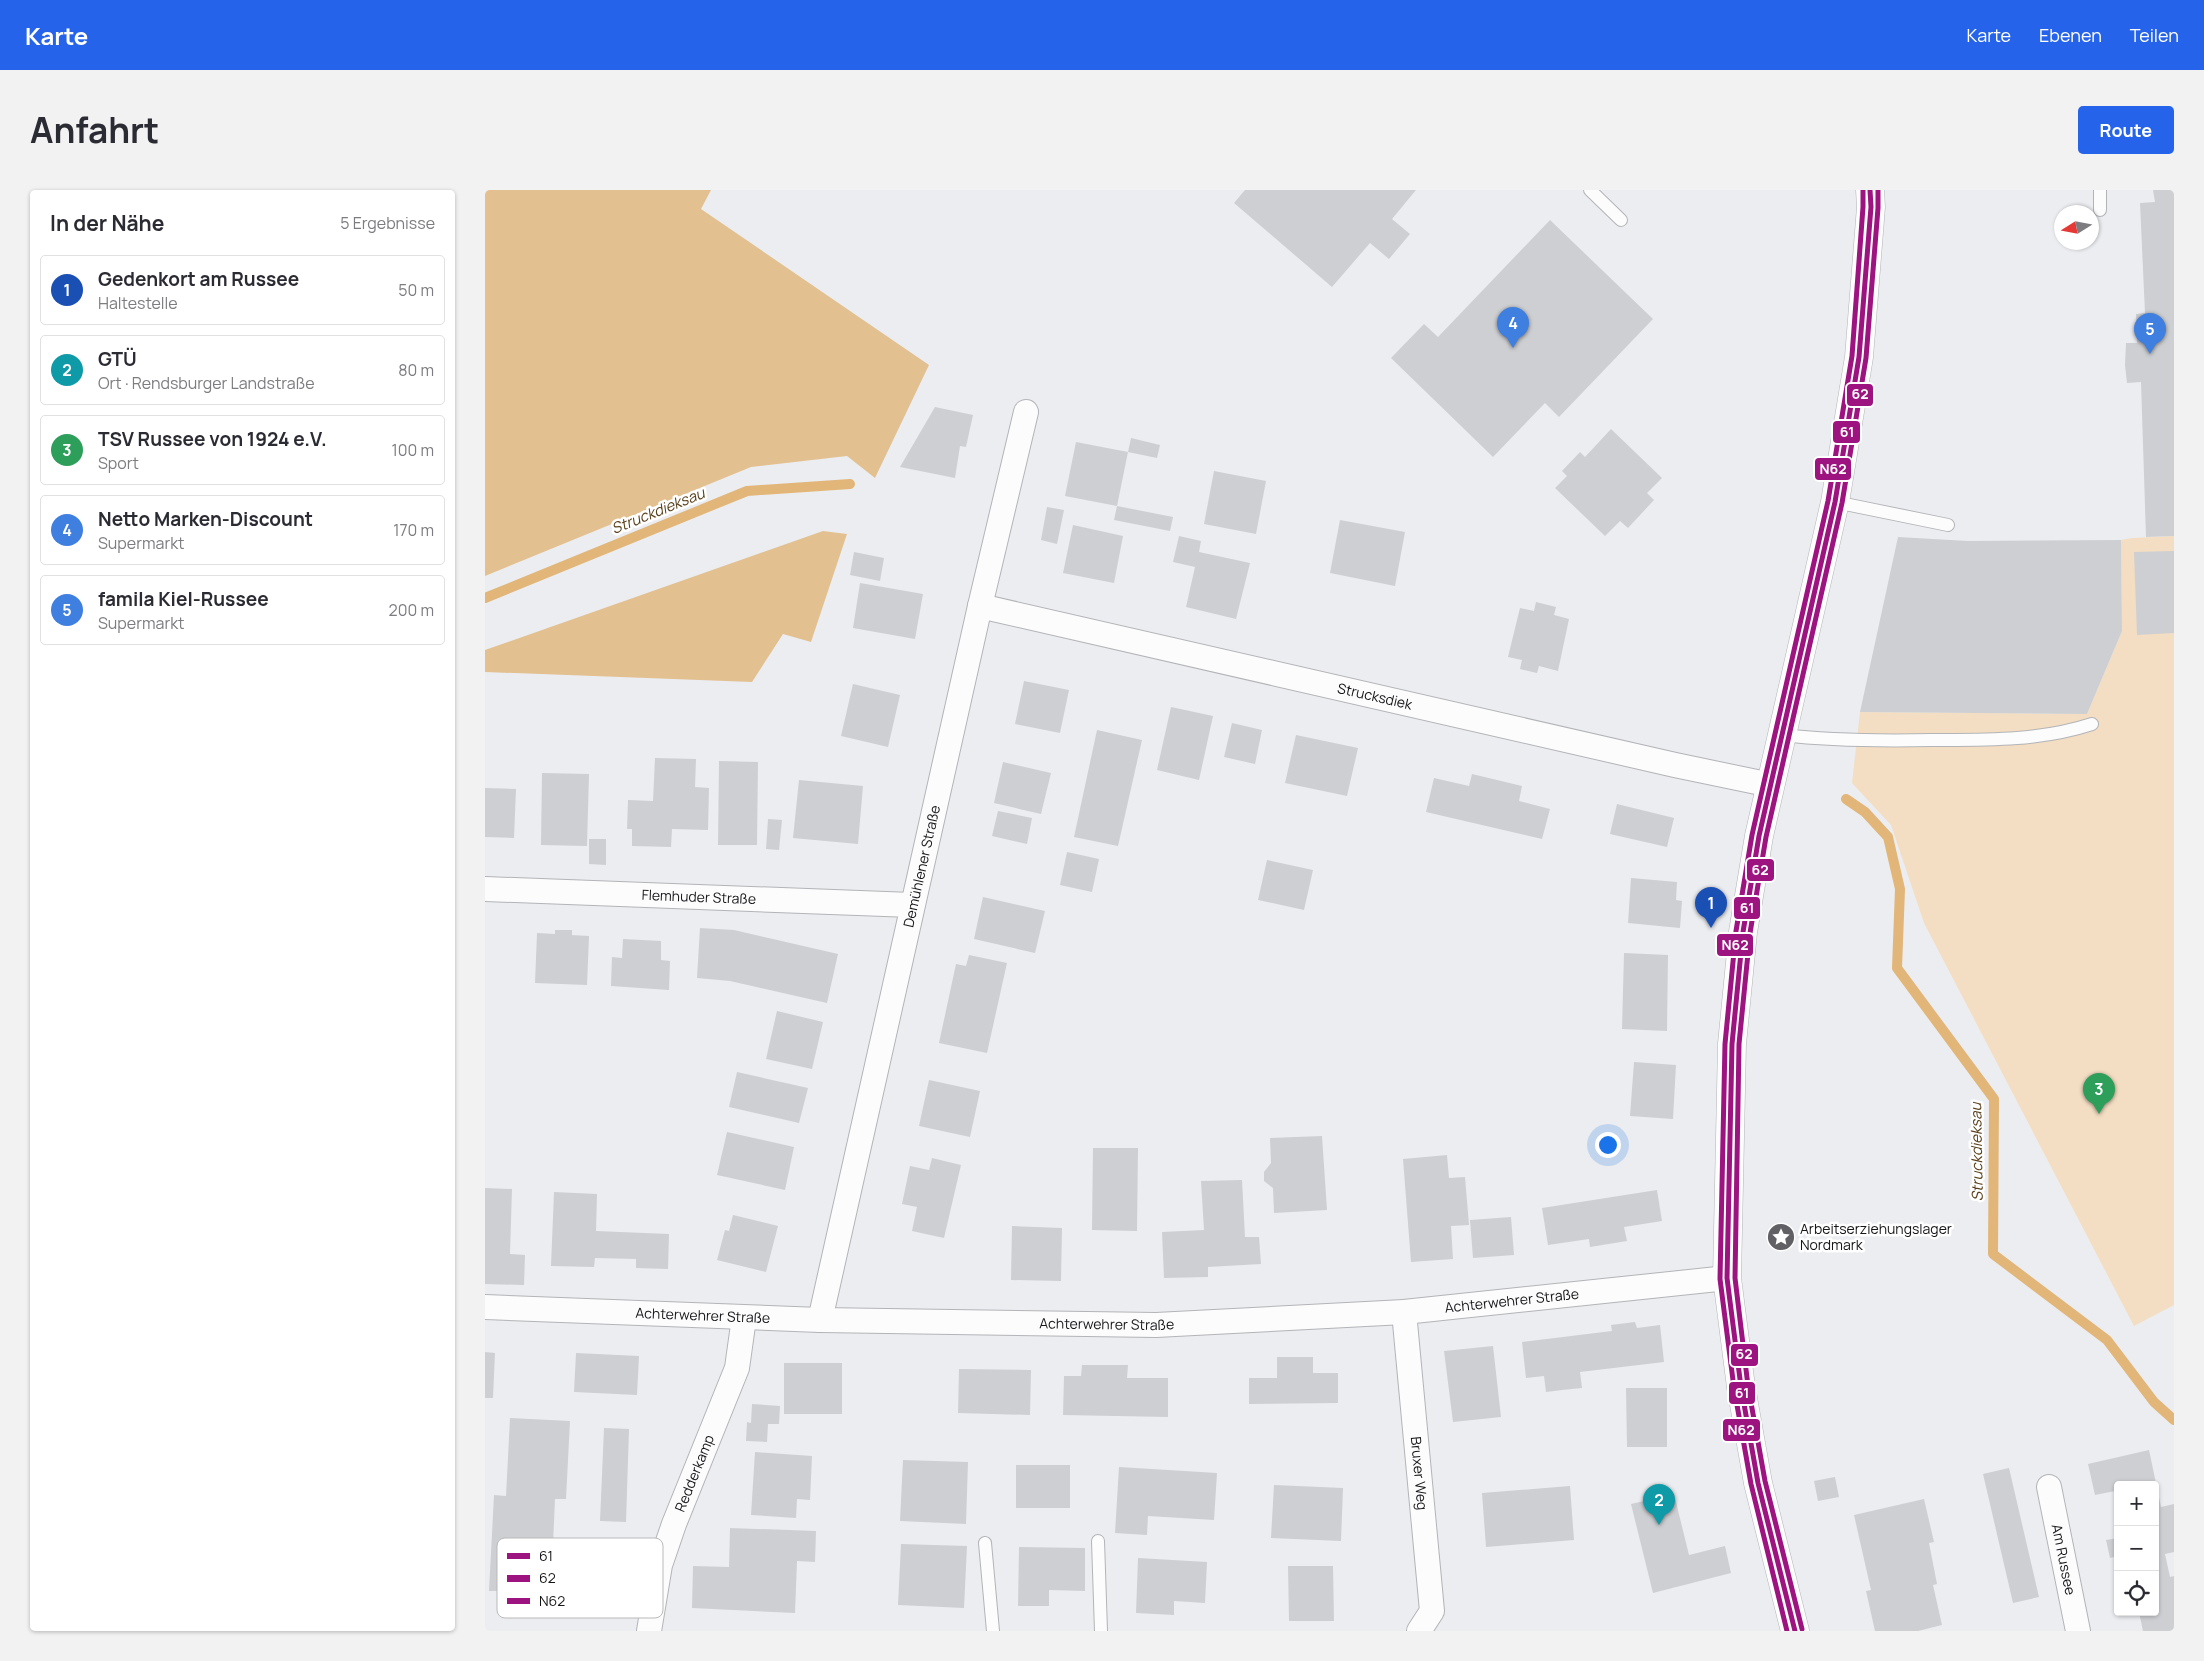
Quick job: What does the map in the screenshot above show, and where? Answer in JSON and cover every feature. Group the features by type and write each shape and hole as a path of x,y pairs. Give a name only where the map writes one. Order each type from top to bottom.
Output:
{"street":[{"path":"1795,1631 1758,1483 1741,1387 1727,1278 1732,1044 1743,932 1759,836 1835,502 1859,357 1871,207 1870,190"},
{"name":"Demühlener Straße","path":"820,1320 979,606 1026,412"},
{"name":"Strucksdiek","path":"979,606 1675,766 1771,785"},
{"name":"Flemhuder Straße","path":"485,889 912,906"},
{"name":"Achterwehrer Straße","path":"485,1307 743,1318 1156,1325 1404,1312 1727,1278"},
{"name":"Bruxer Weg","path":"1404,1312 1432,1611 1419,1631"},
{"name":"Redderkamp","path":"663,1556 674,1524 737,1368 743,1318"},
{"name":"Am Russee","path":"2049,1487 2078,1631"},
{"name":"Redderkamp","path":"649,1631 651,1618"}],"lane":[{"path":"1591,190 1621,220"},
{"path":"2100,190 2100,210"},
{"path":"1835,502 1948,525"},
{"path":"1783,735 1861,741 1978,740 2040,737 2068,732 2092,724"},
{"path":"1098,1541 1101,1631"},
{"path":"985,1543 993,1631"}],"shaded area":[{"path":"485,190 711,190 701,209 929,365 875,478 847,456 751,467 485,576"},
{"path":"823,531 847,534 811,642 783,634 752,682 485,672 485,650"},
{"path":"2174,536 2174,1305 2134,1326 1924,923 1891,825 1852,783 1860,712 2087,714 2122,631 2121,540"}],"building":[{"path":"1245,190 1416,190 1392,219 1410,234 1389,259 1370,243 1332,287 1234,203"},
{"path":"2153,190 2174,190 2174,536 2146,537 2141,382 2127,383 2125,365 2126,343 2137,343 2136,314 2145,313 2140,203 2155,202"},
{"path":"1550,220 1653,319 1559,417 1545,403 1493,457 1391,358 1424,324 1438,337"},
{"path":"935,407 973,415 966,447 960,446 955,478 900,467"},
{"path":"1611,429 1662,478 1647,493 1654,500 1628,528 1620,521 1605,536 1555,488 1567,476 1562,471 1580,452 1585,457"},
{"path":"1131,438 1160,445 1157,458 1128,452"},
{"path":"1076,442 1128,452 1117,506 1065,496"},
{"path":"1214,471 1266,481 1256,534 1204,524"},
{"path":"1117,506 1173,517 1170,531 1114,520"},
{"path":"1047,507 1064,510 1057,544 1041,540"},
{"path":"1340,520 1405,532 1395,586 1330,573"},
{"path":"1073,525 1123,536 1114,583 1063,573"},
{"path":"1179,536 1201,541 1199,552 1250,563 1236,619 1186,607 1195,567 1173,562"},
{"path":"1898,537 1968,541 2121,540 2122,631 2087,714 1860,712"},
{"path":"2174,551 2174,633 2137,635 2134,552"},
{"path":"854,552 884,558 880,581 850,575"},
{"path":"860,583 923,594 915,639 853,628"},
{"path":"1536,602 1556,607 1554,615 1569,619 1558,671 1539,666 1537,673 1520,669 1522,660 1508,657 1520,608 1534,611"},
{"path":"1024,681 1069,690 1060,733 1015,724"},
{"path":"853,684 900,695 888,747 841,736"},
{"path":"1171,707 1213,716 1199,780 1157,770"},
{"path":"1232,723 1262,730 1255,764 1224,757"},
{"path":"1097,730 1142,740 1118,846 1074,837"},
{"path":"1296,735 1358,748 1347,796 1285,783"},
{"path":"655,758 696,759 695,787 709,788 708,830 672,829 671,847 632,846 632,829 627,829 628,800 653,801"},
{"path":"719,761 758,762 757,845 718,845"},
{"path":"1003,762 1051,773 1041,814 994,803"},
{"path":"542,773 589,774 587,846 541,845"},
{"path":"1472,774 1522,786 1519,801 1550,809 1542,839 1426,812 1434,778 1469,786"},
{"path":"799,780 863,786 858,844 793,838"},
{"path":"485,788 516,789 514,838 485,837"},
{"path":"1617,804 1674,818 1667,847 1610,834"},
{"path":"998,811 1032,818 1027,844 992,836"},
{"path":"768,819 782,820 779,850 766,849"},
{"path":"589,839 606,839 606,865 589,864"},
{"path":"1067,852 1099,859 1092,892 1060,885"},
{"path":"1267,860 1313,870 1304,910 1258,900"},
{"path":"1631,878 1677,882 1676,900 1682,901 1680,928 1628,923"},
{"path":"983,897 1045,911 1035,953 974,939"},
{"path":"700,928 734,930 838,954 827,1003 730,981 697,978"},
{"path":"555,930 572,930 572,935 589,936 587,985 535,983 537,933 555,934"},
{"path":"623,939 661,941 661,960 670,961 669,990 611,986 612,957 622,958"},
{"path":"1624,953 1668,955 1667,1031 1622,1029"},
{"path":"969,955 1007,963 987,1053 939,1043 956,964 966,966"},
{"path":"777,1011 823,1022 812,1069 766,1059"},
{"path":"1634,1062 1676,1065 1673,1119 1630,1116"},
{"path":"737,1072 808,1088 799,1123 729,1107"},
{"path":"929,1080 980,1091 970,1137 919,1126"},
{"path":"727,1132 794,1147 785,1190 717,1175"},
{"path":"1322,1136 1327,1210 1274,1213 1273,1188 1264,1181 1264,1172 1271,1163 1270,1138"},
{"path":"1093,1148 1138,1148 1137,1231 1092,1230"},
{"path":"1447,1155 1449,1178 1465,1177 1469,1225 1451,1226 1453,1259 1411,1262 1403,1159"},
{"path":"932,1158 961,1165 944,1238 912,1231 917,1207 902,1204 910,1166 929,1170"},
{"path":"1242,1180 1245,1237 1259,1237 1261,1264 1208,1267 1208,1277 1164,1278 1162,1232 1204,1230 1201,1181"},
{"path":"485,1188 512,1189 510,1254 525,1255 524,1285 485,1284"},
{"path":"1657,1190 1662,1221 1624,1227 1627,1241 1590,1247 1589,1239 1548,1245 1542,1208"},
{"path":"554,1192 597,1194 596,1231 669,1234 668,1269 636,1268 636,1259 595,1258 594,1267 551,1266"},
{"path":"733,1215 778,1226 766,1272 717,1260 725,1230 729,1231"},
{"path":"1511,1217 1514,1255 1473,1258 1470,1220"},
{"path":"1012,1226 1062,1228 1061,1281 1011,1280"},
{"path":"1635,1322 1637,1328 1660,1325 1664,1362 1580,1372 1582,1388 1546,1392 1544,1376 1526,1378 1522,1342 1612,1331 1611,1325"},
{"path":"1493,1346 1501,1417 1453,1422 1444,1351"},
{"path":"485,1352 495,1353 493,1398 485,1398"},
{"path":"576,1353 639,1356 637,1395 574,1392"},
{"path":"1277,1357 1313,1357 1313,1373 1338,1373 1338,1403 1249,1404 1249,1378 1277,1378"},
{"path":"784,1363 842,1363 842,1414 784,1414"},
{"path":"1082,1365 1128,1365 1127,1378 1168,1378 1168,1417 1063,1415 1064,1376 1081,1376"},
{"path":"959,1369 1031,1370 1030,1415 958,1413"},
{"path":"1626,1388 1667,1388 1667,1447 1627,1447"},
{"path":"752,1404 780,1406 779,1424 768,1424 767,1442 746,1441 747,1422 751,1423"},
{"path":"510,1418 570,1421 566,1499 555,1499 553,1538 497,1538 497,1591 489,1591 494,1495 506,1496"},
{"path":"604,1428 629,1429 626,1522 600,1521"},
{"path":"2149,1450 2156,1481 2114,1481 2114,1491 2095,1495 2088,1464"},
{"path":"755,1452 812,1456 810,1500 797,1499 796,1518 751,1515"},
{"path":"903,1460 968,1462 966,1524 900,1521"},
{"path":"1016,1465 1070,1465 1070,1508 1016,1508"},
{"path":"1119,1467 1217,1473 1214,1520 1148,1516 1147,1535 1115,1533"},
{"path":"2009,1468 2039,1597 2013,1603 1983,1474"},
{"path":"1835,1477 1839,1497 1818,1501 1814,1481"},
{"path":"1274,1485 1343,1488 1341,1541 1271,1538"},
{"path":"1570,1486 1574,1540 1486,1547 1482,1493"},
{"path":"1674,1494 1689,1555 1725,1546 1731,1573 1653,1593 1631,1504"},
{"path":"2159,1498 2161,1507 2174,1504 2174,1552 2165,1554 2170,1577 2174,1576 2174,1631 2143,1631 2140,1616 2159,1616"},
{"path":"1924,1499 1934,1542 1929,1543 1937,1584 1933,1585 1942,1625 1918,1631 1875,1631 1866,1591 1871,1590 1854,1515"},
{"path":"730,1528 816,1531 815,1562 797,1561 795,1613 692,1608 693,1566 729,1567"},
{"path":"2114,1539 2114,1557 2110,1558 2106,1540"},
{"path":"901,1544 967,1546 964,1608 898,1605"},
{"path":"1019,1547 1085,1548 1085,1591 1049,1590 1049,1606 1018,1606"},
{"path":"1138,1558 1207,1562 1205,1603 1174,1601 1174,1615 1136,1613"},
{"path":"1288,1566 1333,1566 1334,1621 1289,1621"}],"waterway":[{"name":"Struckdieksau","path":"485,598 747,491 850,484"},
{"name":"Struckdieksau","path":"1846,799 1865,812 1888,837 1900,889 1897,968 1994,1099 1993,1254 2107,1340 2154,1402 2174,1420"}],"transit line":[{"name":"N62","path":"1787,1631 1751,1484 1734,1388 1720,1279 1725,1044 1736,931 1752,835 1828,501 1852,356 1863,190"},
{"name":"61","path":"1795,1631 1758,1483 1741,1387 1727,1278 1732,1044 1743,932 1759,836 1835,502 1859,357 1871,207 1870,190"},
{"name":"62","path":"1802,1629 1765,1481 1748,1386 1735,1278 1739,1044 1750,933 1766,837 1842,503 1866,358 1878,190"}],"place":[{"name":"Netto Marken-Discount","path":"1513,348"},
{"name":"famila Kiel-Russee","path":"2150,354"},
{"name":"Gedenkort am Russee","path":"1711,928"},
{"name":"TSV Russee von 1924 e.V.","path":"2099,1114"},
{"name":"Arbeitserziehungslager Nordmark","path":"1781,1237"},
{"name":"GTÜ","path":"1659,1525"}]}
